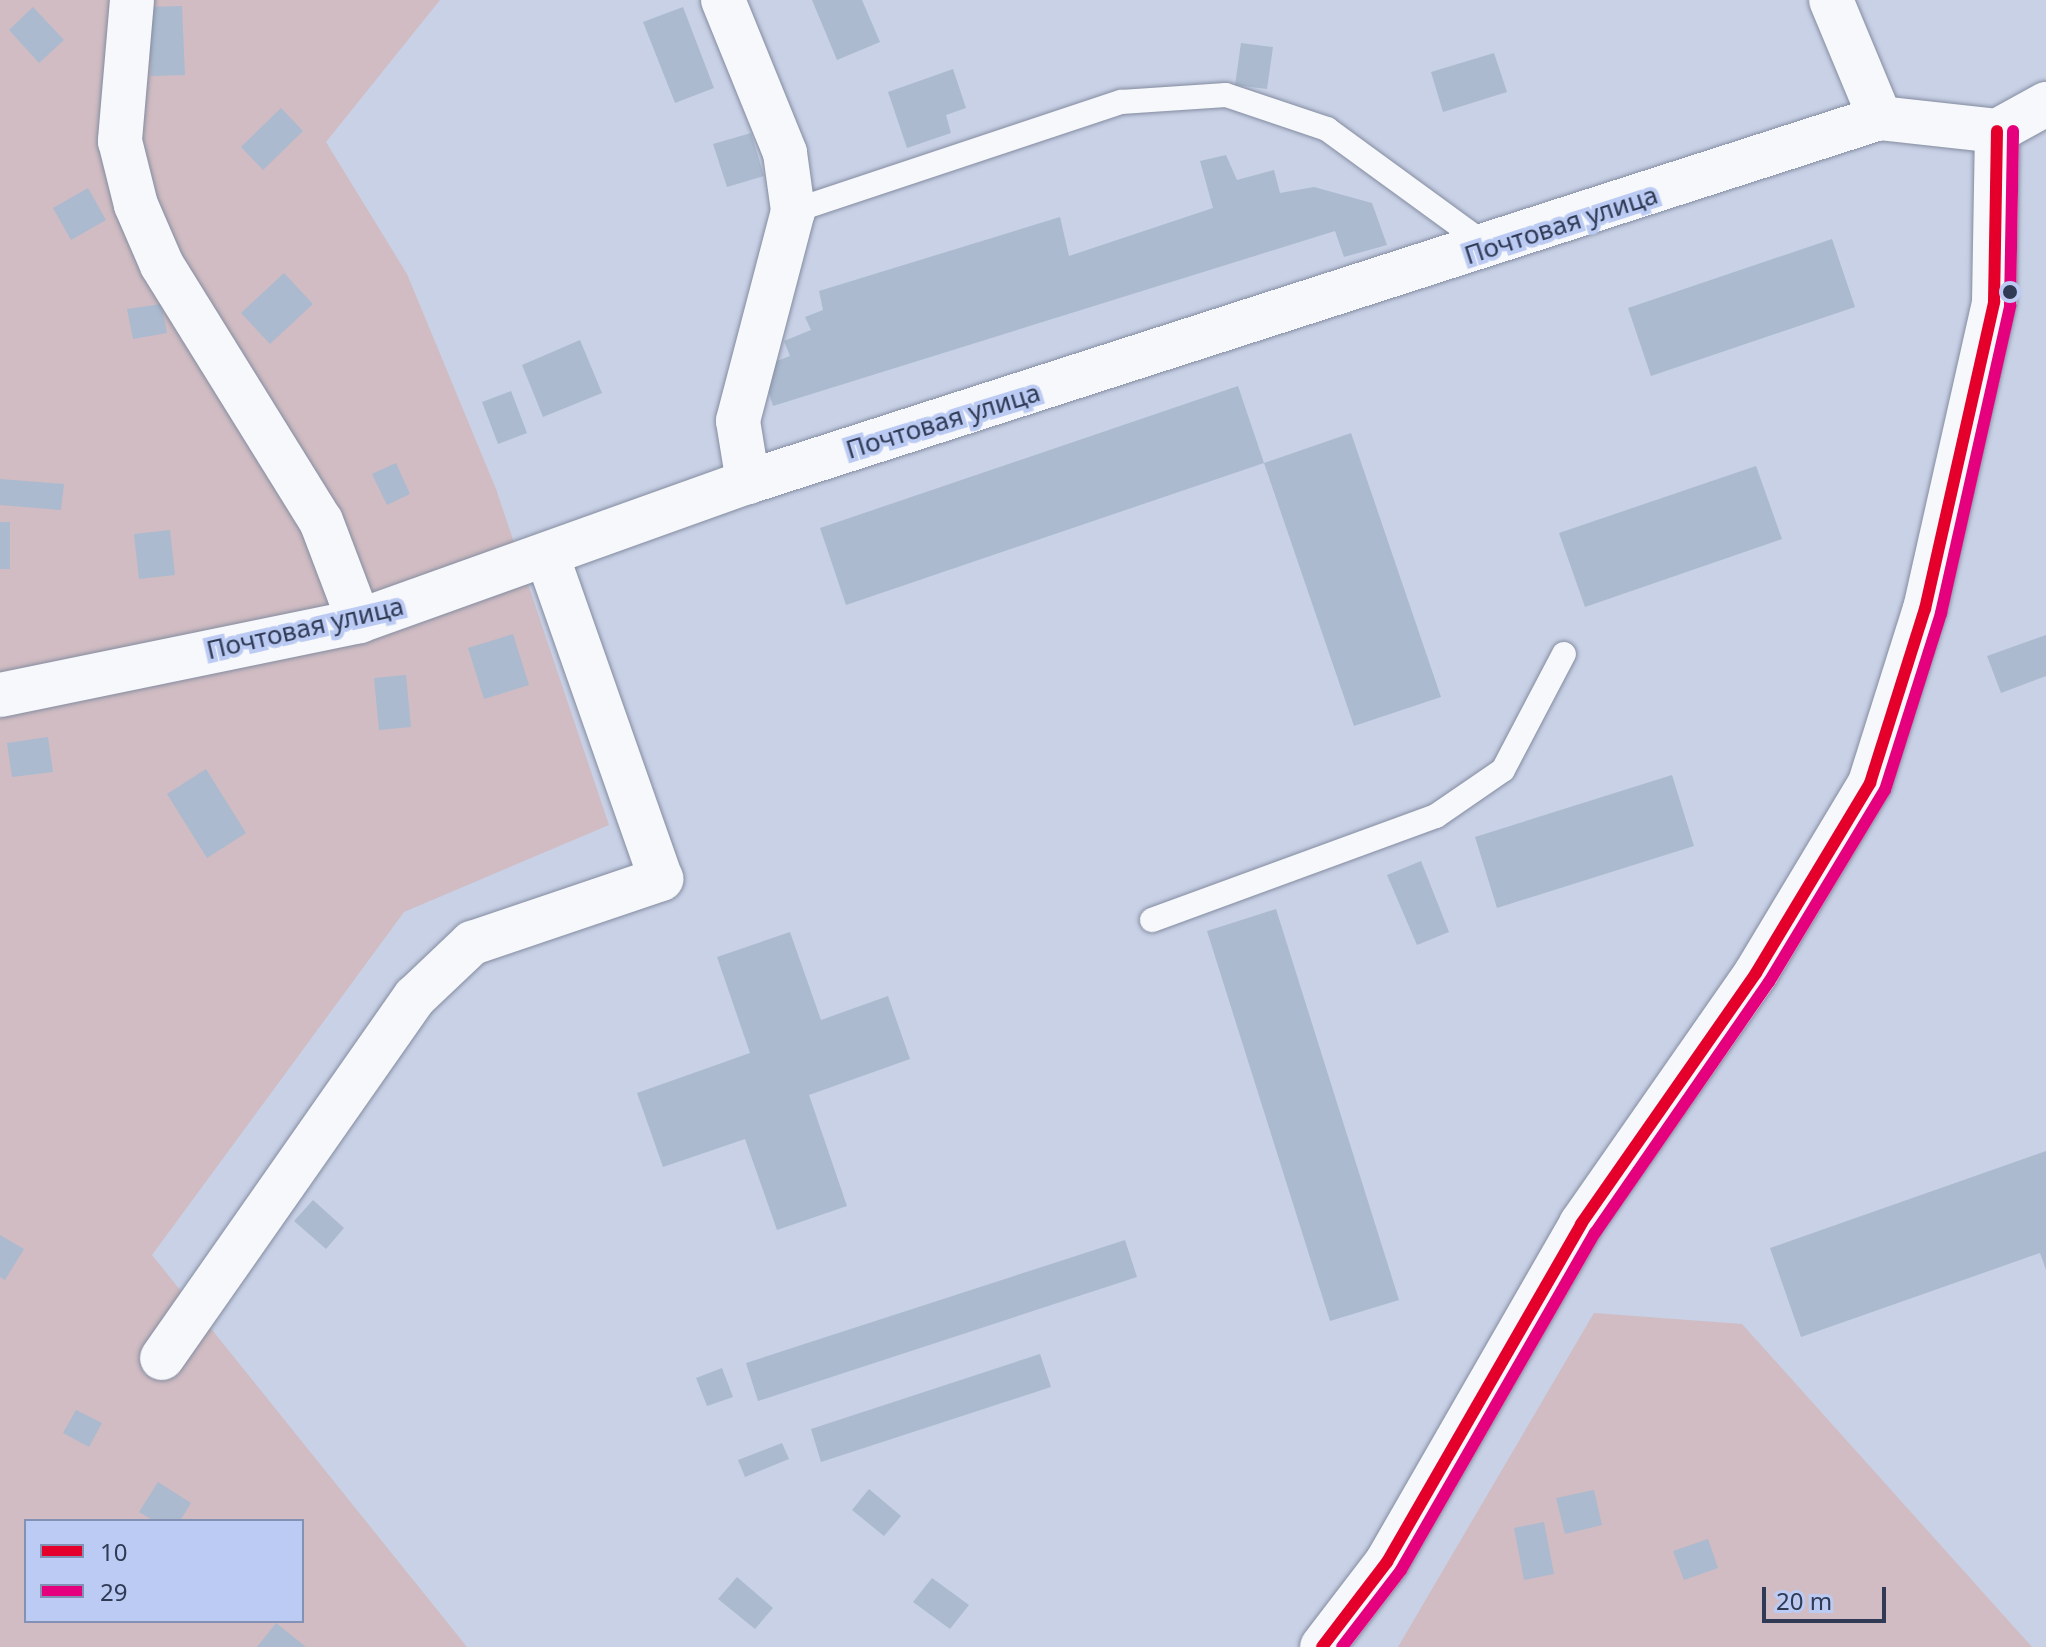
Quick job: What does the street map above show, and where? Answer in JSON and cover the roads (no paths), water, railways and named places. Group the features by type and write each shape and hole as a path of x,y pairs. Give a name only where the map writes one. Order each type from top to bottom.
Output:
{"street":[{"path":"132,0 120,141 136,205 162,265 321,521 359,621"},
{"path":"723,0 785,153 793,211 738,421 748,482"},
{"path":"1831,0 1880,118 1997,131 2046,104"},
{"name":"Почтовая улица","path":"0,695 359,621 548,558 748,482 1491,249 1880,118"},
{"path":"1322,1647 1387,1562 1581,1224 1756,973 1870,783 1925,609 1994,302 1997,131"},
{"path":"162,1358 415,997 472,943 661,879 548,558"}],"lane":[{"path":"793,211 1121,102 1226,95 1327,129 1491,249"},
{"path":"1152,920 1436,816 1503,770 1564,654"}]}
